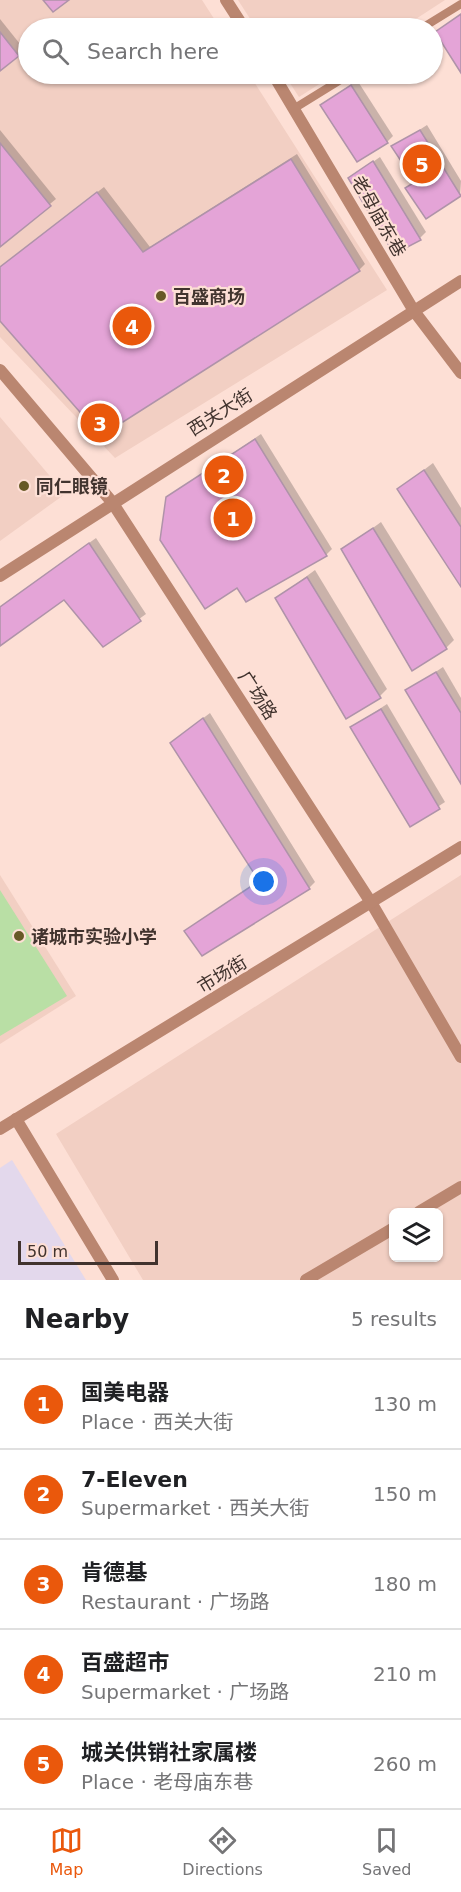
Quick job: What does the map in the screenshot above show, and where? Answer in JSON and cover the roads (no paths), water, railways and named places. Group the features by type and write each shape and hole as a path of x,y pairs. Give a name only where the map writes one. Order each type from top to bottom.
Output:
{"street":[{"path":"226,0 238,18"},
{"name":"老母庙东巷","path":"279,84 414,311 461,374"},
{"name":"西关大街","path":"0,576 112,502 461,281"},
{"name":"广场路","path":"0,370 112,502 372,904 461,1057"},
{"name":"市场街","path":"0,1129 372,904 461,847"},
{"path":"15,1119 113,1280"},
{"path":"425,1208 461,1187"},
{"path":"306,1280 389,1230"}],"lane":[{"path":"438,18 461,4"},
{"path":"295,108 334,84"}],"place":[{"name":"城关供销社家属楼","path":"422,164"},
{"name":"百盛商场","path":"161,296"},
{"name":"百盛超市","path":"132,326"},
{"name":"肯德基","path":"100,423"},
{"name":"7-Eleven","path":"224,475"},
{"name":"同仁眼镜","path":"24,486"},
{"name":"国美电器","path":"233,518"},
{"name":"诸城市实验小学","path":"19,936"}]}
